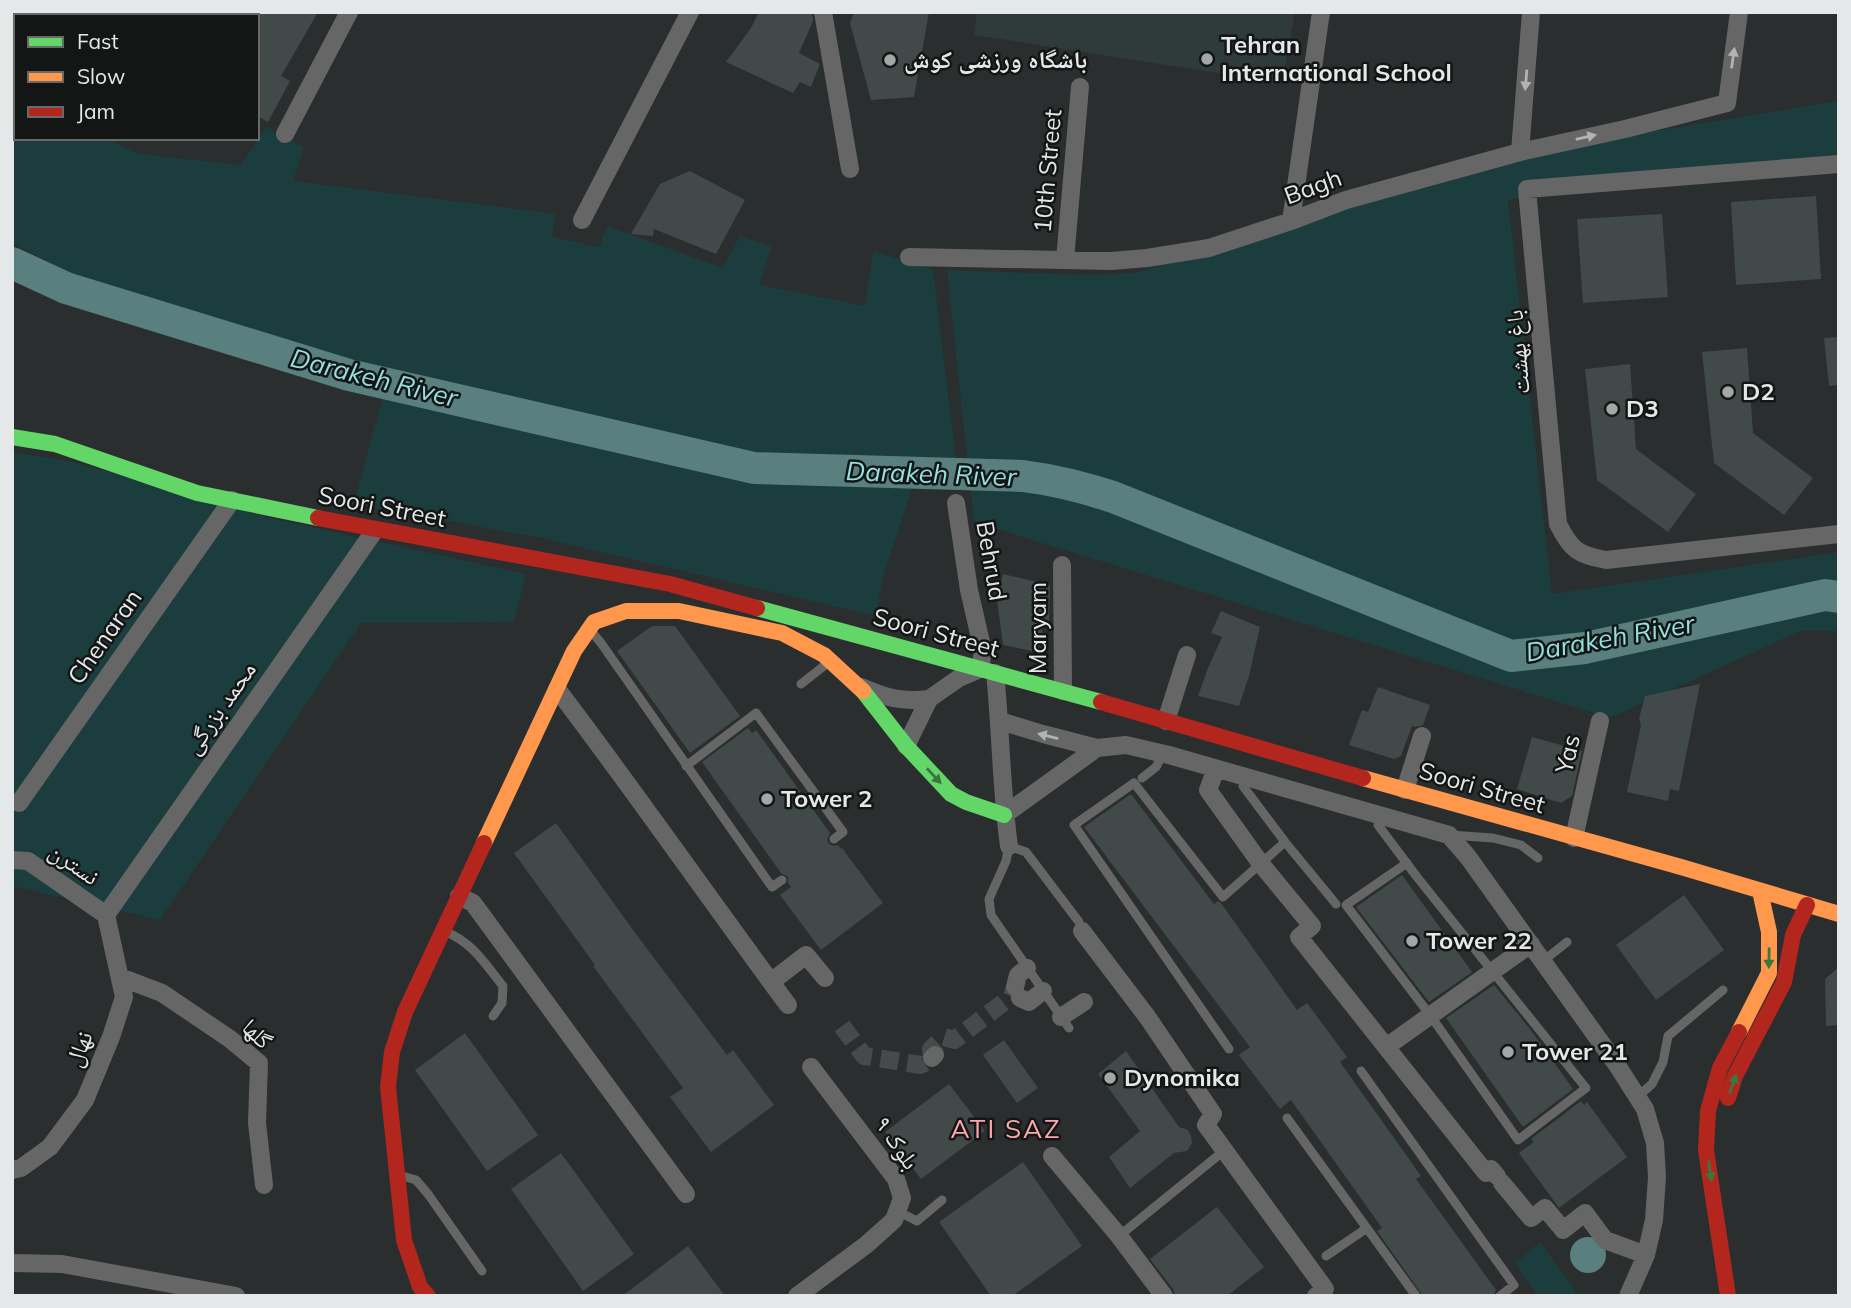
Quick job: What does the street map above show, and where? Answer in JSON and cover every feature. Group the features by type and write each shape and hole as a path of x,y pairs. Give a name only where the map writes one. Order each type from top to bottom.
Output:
{"street":[{"path":"285,134 349,12"},
{"path":"582,220 690,12"},
{"path":"823,12 850,169"},
{"path":"1291,221 1321,12"},
{"path":"1520,152 1531,12"},
{"name":"Bagh","path":"908,257 1111,261 1209,248 1346,200 1520,152 1727,103 1739,12"},
{"name":"10th Street","path":"1065,260 1080,87"},
{"name":"باغ بهشت","path":"1839,164 1527,189 1558,524 1567,543 1585,556 1606,560 1839,534"},
{"name":"Soori Street","path":"12,437 55,444 197,493 375,530 670,584 1166,720 1839,914"},
{"name":"Chenaran","path":"19,803 232,500"},
{"name":"Behrud","path":"956,503 970,590 1000,721 1004,815 1009,846"},
{"name":"محمد بزرگی","path":"106,915 375,530"},
{"name":"Maryam","path":"1062,565 1063,691"},
{"path":"428,1296 420,1287 404,1240 388,1087 392,1052 405,1013 574,651 594,622 626,611 678,611 782,634 824,655 859,686 906,746 951,794 965,802 1004,815 1097,748"},
{"path":"1166,720 1187,655"},
{"path":"906,746 929,699 959,678 988,671"},
{"path":"859,686 889,698 908,701 929,699"},
{"path":"557,689 788,1005"},
{"path":"1000,721 1097,748 1126,746 1163,754 1449,835 1531,944 1645,1110 1654,1143 1657,1177 1654,1220 1646,1255 1628,1296"},
{"name":"Yas","path":"1574,838 1600,721"},
{"path":"1405,790 1422,736"},
{"path":"1216,769 1209,790 1261,864 1312,926 1300,937 1486,1173 1492,1169 1531,1218 1545,1208 1563,1230 1585,1213 1605,1240 1646,1255"},
{"name":"نسترن","path":"12,860 28,861 106,915"},
{"path":"1728,1296 1706,1150 1708,1111 1720,1068 1769,973 1769,932 1760,891"},
{"path":"459,897 473,903 686,1194"},
{"path":"1723,1126 1723,1114 1735,1076 1784,982 1793,935 1807,905"},
{"name":"نهال","path":"12,1170 21,1168 50,1147 85,1100 111,1037 124,997 106,915"},
{"path":"1769,932 1778,919 1786,919 1793,935"},
{"path":"1080,926 1148,1018 1213,1114 1206,1125 1325,1289 1317,1296"},
{"path":"1386,1047 1531,944"},
{"path":"771,982 806,955 825,978"},
{"path":"1027,968 1018,975 1017,992 1029,1002 1043,991"},
{"name":"گلها","path":"120,977 162,993 230,1039 259,1063 257,1122 264,1185"},
{"path":"1103,990 1119,980"},
{"path":"1065,1023 1084,1002"},
{"name":"بلوک ۹","path":"797,1296 866,1245 894,1220 902,1198 896,1179 811,1067"},
{"path":"1052,1156 1119,1236 1164,1296"},
{"path":"12,1263 62,1264 236,1296"}],"lane":[{"path":"589,629 772,887 782,880"},
{"path":"801,684 830,661"},
{"path":"686,766 756,713 843,832 834,839"},
{"path":"1142,778 1156,767 1163,754"},
{"path":"1244,777 1243,786 1336,904"},
{"path":"1229,1049 1074,825 1134,783 1223,897 1285,842"},
{"path":"1380,815 1378,825 1586,1088 1518,1140 1430,1015 1346,905 1407,863"},
{"path":"1449,835 1493,838 1521,845 1538,859"},
{"path":"1065,1023 991,915 989,899 1006,861 1009,846 1026,852 1080,926"},
{"path":"443,931 460,937 471,947 503,986 502,1003 493,1016"},
{"path":"1543,961 1566,942"},
{"path":"1637,1097 1652,1084 1662,1062 1668,1036 1723,990"},
{"path":"1361,1071 1514,1285 1500,1296"},
{"path":"1287,1118 1416,1296"},
{"path":"1119,1236 1220,1154"},
{"path":"397,1174 416,1180 482,1271"},
{"path":"897,1211 917,1221 942,1200"},
{"path":"1326,1256 1367,1228"}],"shaded area":[{"name":"Tehran International School","path":"977,12 1295,12 1282,83 974,35"},
{"path":"12,38 14,140 110,140 138,154 241,165 266,127 304,147 293,181 555,214 552,237 599,247 607,226 723,268 740,236 772,247 759,285 865,306 873,251 933,270 959,484 913,486 883,577 876,616 537,537 354,504 382,399 386,371 98,288 12,243"},
{"path":"1839,101 1839,167 1508,200 1552,594 1839,552 1839,631 1800,631 1610,718 974,522 947,270 1092,275 1134,273 1212,251 1333,210 1540,151"},
{"path":"12,452 74,462 270,518 526,574 514,622 361,623 160,920 12,886"},
{"path":"1588,1237 1601,1242 1606,1255 1601,1268 1588,1273 1575,1268 1570,1255 1575,1242"},
{"path":"1540,1242 1579,1296 1538,1296 1515,1263"}],"building":[{"path":"318,12 281,76 290,81 268,122 259,117 257,14"},
{"path":"759,12 812,14 813,21 799,53 820,64 811,87 800,82 793,93 726,62 751,28"},
{"name":"باشگاه ورزشی کوش","path":"854,12 929,12 914,97 871,100 850,23"},
{"path":"690,171 745,200 716,254 654,229 653,236 631,234 660,184"},
{"path":"1816,196 1821,279 1736,285 1731,202"},
{"path":"1662,214 1668,297 1583,303 1577,219"},
{"path":"1839,337 1839,385 1829,386 1824,338"},
{"name":"D2","path":"1747,348 1753,433 1813,478 1784,515 1714,463 1702,352"},
{"name":"D3","path":"1630,364 1636,449 1696,494 1668,532 1597,480 1585,369"},
{"path":"1003,574 1050,585 1049,621 1042,619 1042,644 1032,651 1003,645 997,600"},
{"path":"1221,611 1260,627 1239,706 1198,696 1222,637 1211,633"},
{"path":"652,626 675,626 740,716 690,753 617,651"},
{"path":"1700,684 1679,791 1670,789 1668,801 1627,792 1645,696"},
{"path":"1378,687 1430,705 1423,725 1412,726 1401,756 1394,759 1349,745 1362,710 1368,712"},
{"path":"748,728 752,733 756,730 830,833 827,839 829,844 842,848 883,903 821,950 780,895 791,887 788,877 781,873 702,762"},
{"path":"1532,737 1582,751 1572,796 1561,803 1517,789"},
{"path":"1131,794 1214,904 1218,901 1221,903 1297,1010 1307,1003 1347,1057 1340,1062 1421,1176 1416,1179 1496,1290 1493,1296 1423,1296 1377,1231 1382,1228 1291,1100 1280,1109 1239,1055 1250,1047 1084,827"},
{"path":"556,823 727,1055 733,1050 774,1105 711,1152 670,1097 683,1088 514,853"},
{"name":"Tower 22","path":"1402,875 1472,972 1429,1002 1356,907"},
{"path":"1684,895 1724,950 1656,1000 1616,945"},
{"path":"1839,967 1839,1025 1826,1026 1825,979"},
{"name":"Tower 21","path":"1494,985 1573,1089 1523,1127 1446,1018"},
{"path":"465,1033 538,1135 487,1171 415,1070"},
{"path":"1004,1040 1038,1088 1017,1103 983,1055"},
{"path":"1126,1051 1179,1127 1188,1130 1192,1143 1187,1151 1174,1153 1130,1188 1109,1157 1140,1131 1098,1074"},
{"path":"949,1084 985,1131 921,1179 885,1132"},
{"path":"1581,1101 1584,1105 1587,1102 1627,1157 1559,1208 1519,1153 1534,1142 1531,1139"},
{"path":"561,1153 634,1254 583,1291 511,1189"},
{"path":"1023,1162 1082,1246 1012,1296 991,1296 939,1222"},
{"path":"1217,1207 1264,1267 1227,1296 1175,1296 1173,1289 1150,1259"},
{"path":"688,1246 725,1296 622,1296 650,1275"}],"waterway":[{"name":"Darakeh River","path":"12,263 66,288 349,375 754,468 1023,476 1080,487 1113,497 1511,656 1585,648 1825,595 1839,597"}],"tunnel":[{"path":"842,1026 864,1056 921,1065 932,1058 931,1049 944,1037 954,1040 1012,996 1015,987"}],"traffic: fast":[{"path":"12,437 55,444 197,493 318,518"},
{"path":"757,608 1101,702"},
{"path":"863,691 906,746 951,794 1004,815"}],"traffic: slow":[{"path":"484,843 574,651 594,622 626,611 679,611 782,633 824,655 863,691"},
{"path":"1363,778 1839,914"},
{"path":"1739,1032 1769,973 1769,932 1760,891"}],"traffic: jam":[{"path":"318,518 670,584 757,608"},
{"path":"1101,702 1363,778"},
{"path":"428,1296 420,1287 404,1240 388,1087 392,1052 405,1012 484,843"},
{"path":"1728,1098 1735,1076 1784,982 1793,935 1807,905"},
{"path":"1728,1296 1706,1150 1708,1111 1720,1068 1739,1032"}],"place":[{"name":"Tehran International School","path":"1207,59"},
{"name":"باشگاه ورزشی کوش","path":"890,60"},
{"name":"D2","path":"1728,392"},
{"name":"D3","path":"1612,409"},
{"name":"Tower 2","path":"767,799"},
{"name":"Tower 22","path":"1412,941"},
{"name":"Tower 21","path":"1508,1052"},
{"name":"Dynomika","path":"1110,1078"}],"district":[{"name":"ATI SAZ","path":"1006,1129"}]}
